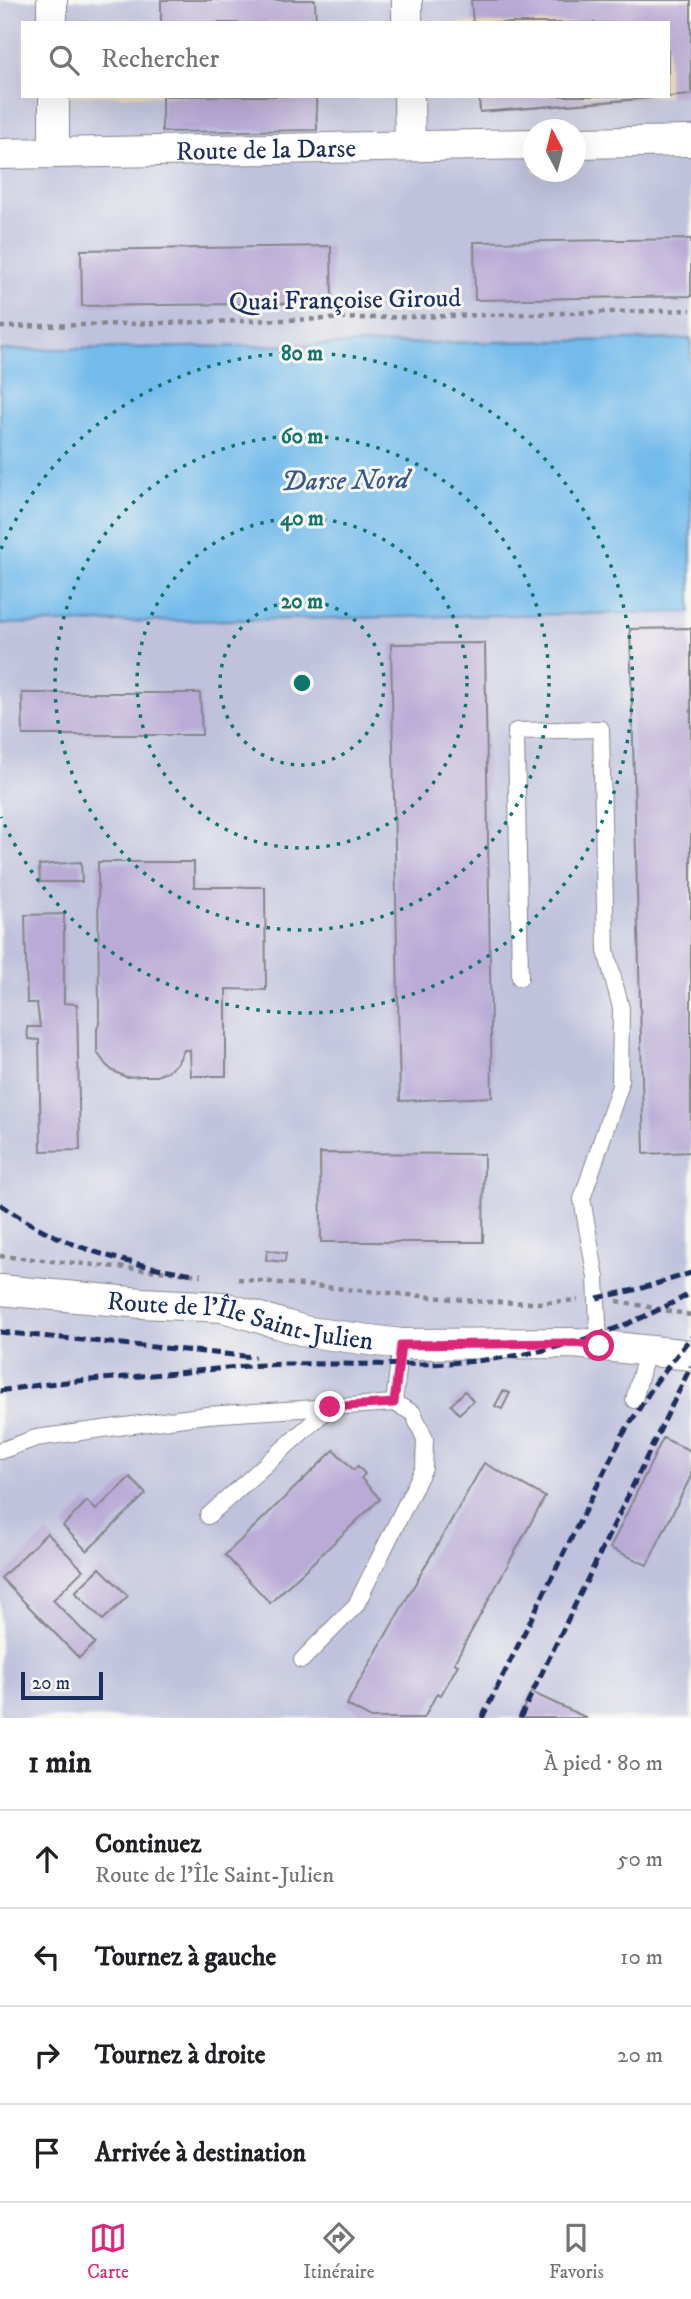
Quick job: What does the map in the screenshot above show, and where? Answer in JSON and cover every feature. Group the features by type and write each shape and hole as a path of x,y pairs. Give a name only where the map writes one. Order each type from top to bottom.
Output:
{"street":[{"path":"52,0 52,21"},
{"path":"407,0 407,21"},
{"path":"54,98 54,153"},
{"path":"409,98 410,146"},
{"path":"586,143 691,141"},
{"name":"Route de la Darse","path":"0,154 523,144"},
{"name":"Route de l'Île Saint-Julien","path":"0,1290 142,1303 223,1307 308,1332 401,1345 574,1343 691,1355"}],"lane":[{"path":"520,978 516,731 601,729 607,951 621,1008 620,1086 582,1199 597,1298 599,1346"},
{"path":"394,1403 401,1345"},
{"path":"635,1400 647,1351"},
{"path":"0,1451 36,1438 180,1419 394,1403 414,1413 425,1438 424,1468 356,1605 302,1660"},
{"path":"208,1516 330,1407"}],"path":[{"name":"Quai Françoise Giroud","path":"0,327 691,310"},
{"path":"0,1256 206,1276"},
{"path":"229,1278 486,1302 549,1303 597,1298 691,1315"}],"shaded area":[{"path":"0,0 691,0 691,1718 0,1718"}],"water":[{"name":"Darse Nord","path":"691,339 691,612 0,624 0,350"}],"building":[{"path":"161,0 315,0 316,21 161,21"},
{"path":"471,0 691,0 691,95 670,97 670,21 473,21"},
{"path":"162,98 316,98 317,130 162,132"},
{"path":"479,98 652,98 480,112"},
{"path":"691,239 691,296 475,300 474,242"},
{"path":"331,246 332,303 82,306 81,250"},
{"path":"691,628 691,1152 644,1154 630,629"},
{"path":"485,643 492,1097 400,1101 391,644"},
{"path":"22,693 200,693 202,735 23,735"},
{"path":"81,862 82,882 40,882 39,865"},
{"path":"98,862 194,862 194,887 265,887 266,990 226,989 226,1076 191,1076 190,1050 184,1050 170,1070 157,1076 126,1077 106,1065 97,1052"},
{"path":"64,914 64,1003 77,1004 80,1150 41,1151 39,1040 28,1039 27,1027 40,1027 37,1003 27,1003 25,915"},
{"path":"320,1153 484,1154 483,1242 321,1242"},
{"path":"267,1250 286,1253 285,1262 266,1260"},
{"path":"465,1391 473,1401 459,1414 451,1405"},
{"path":"503,1391 510,1393 502,1409 495,1406"},
{"path":"663,1438 691,1451 691,1476 647,1565 610,1548"},
{"path":"334,1450 354,1470 358,1466 365,1474 361,1478 380,1499 270,1603 225,1555"},
{"path":"484,1463 545,1497 454,1663 458,1665 441,1695 437,1693 424,1718 371,1718 347,1705 350,1698"},
{"path":"130,1477 146,1494 87,1551 63,1526 87,1501 96,1510"},
{"path":"47,1533 83,1570 53,1600 95,1643 79,1658 1,1578"},
{"path":"100,1568 128,1596 103,1620 75,1592"},
{"path":"531,1692 587,1718 519,1718"}],"railway":[{"path":"0,1204 45,1231 93,1251 144,1265 195,1274"},
{"path":"597,1298 691,1273"},
{"path":"0,1391 254,1366 428,1364 504,1358 560,1346 614,1329 691,1293"},
{"path":"0,1332 255,1357"},
{"path":"482,1718 622,1436 656,1382 691,1337"},
{"path":"520,1718 691,1366"}],"route":[{"path":"330,1407 394,1403 401,1345 574,1343 599,1346"}]}
